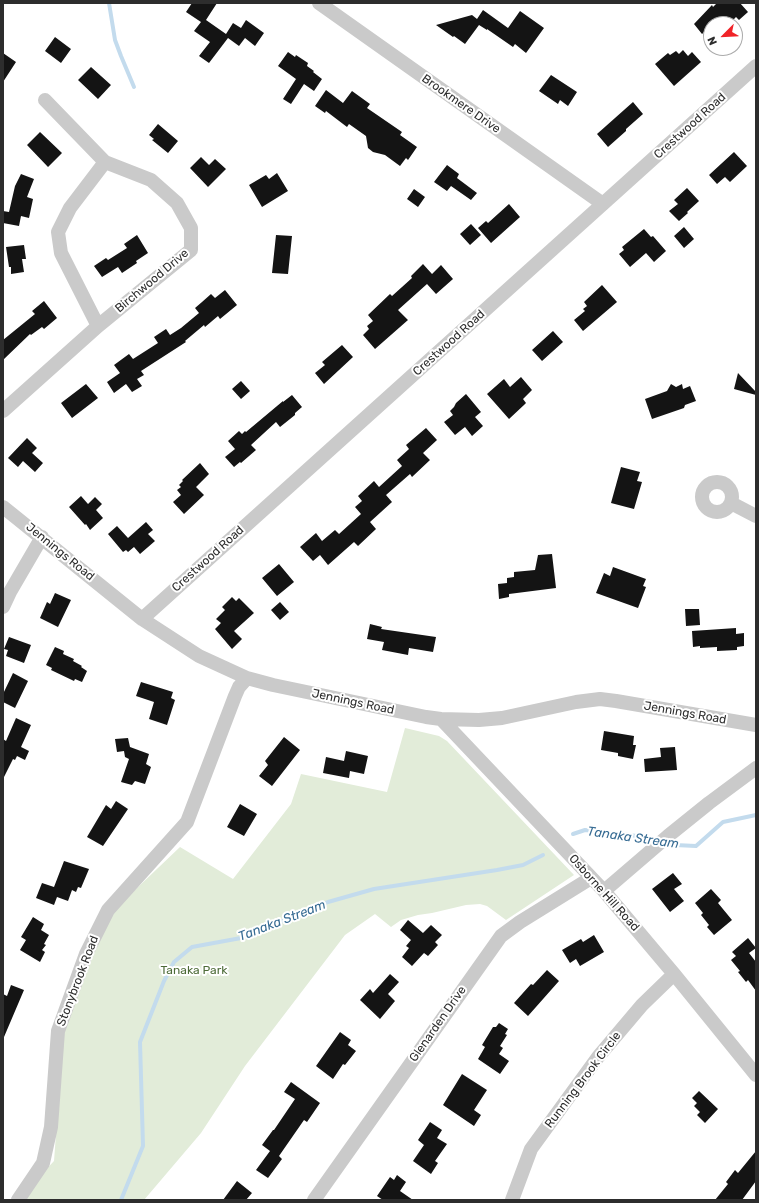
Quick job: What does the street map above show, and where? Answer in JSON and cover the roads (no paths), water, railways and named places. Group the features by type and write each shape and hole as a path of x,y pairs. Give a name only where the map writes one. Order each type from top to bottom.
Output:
{"street":[{"name":"Brookmere Drive","path":"319,3 604,204"},
{"name":"Crestwood Road","path":"142,618 756,66"},
{"name":"Birchwood Drive","path":"3,412 98,326 191,250 191,228 177,203 151,180 105,162 45,100"},
{"path":"98,326 61,254 58,232 70,208 105,162"},
{"path":"731,503 756,516"},
{"name":"Jennings Road","path":"3,507 142,618 199,656 247,678 273,685 441,719 480,720 502,718 576,702 600,699 756,725"},
{"path":"3,607 42,537"},
{"name":"Stonybrook Road","path":"18,1200 43,1163 51,1127 58,1031 86,954 108,910 187,822 235,696 239,687 247,678"},
{"name":"Osborne Hill Road","path":"441,719 604,891 756,1075"},
{"path":"604,891 656,845 756,768"},
{"name":"Glenarden Drive","path":"314,1200 501,936 520,922 591,878"},
{"name":"Running Brook Circle","path":"512,1200 531,1149 598,1057 642,1005 674,974"}],"waterway":[{"path":"109,3 115,40 134,87"},
{"name":"Tanaka Stream","path":"666,843 696,846 723,822 756,815"},
{"name":"Tanaka Stream","path":"573,834 585,830 646,837 657,841"},
{"name":"Tanaka Stream","path":"121,1200 143,1146 140,1042 164,981 174,962 192,947 241,938 328,902 374,889 523,865 543,855"}],"park label":[{"name":"Tanaka Park","path":"194,971"}]}
